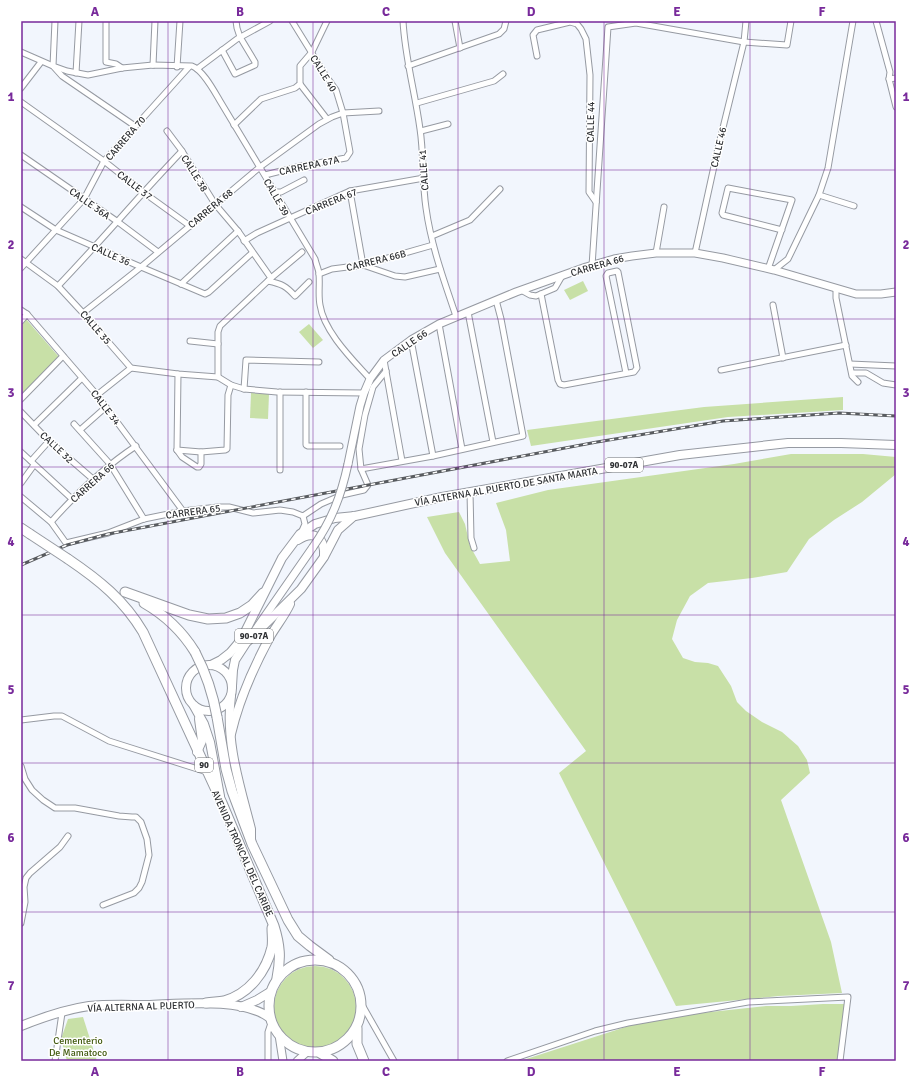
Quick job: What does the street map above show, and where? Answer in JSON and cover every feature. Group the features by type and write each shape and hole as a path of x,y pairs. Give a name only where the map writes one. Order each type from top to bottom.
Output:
{"highway":[{"name":"AVENIDA TRONCAL DEL CARIBE","path":"21,528 88,573 117,596 143,632 197,752 222,803 274,926 280,945 281,962 278,978"},
{"name":"AVENIDA TRONCAL DEL CARIBE","path":"88,573 125,592 164,617 177,628 195,652 209,683 218,717 226,769 232,791 252,844 288,920 298,936 333,964"},
{"path":"125,592 189,616 208,619 226,618 240,613 252,605 264,593"},
{"path":"206,1003 225,1001 242,993 256,980 267,964 272,945 272,926 266,908"},
{"name":"90","path":"318,960 333,964 342,969 355,984 359,993 361,1003 357,1026 352,1035 338,1047 320,1053 296,1049 279,1036 271,1020 268,1005 270,992 278,978 289,967 303,961 318,960"},
{"name":"90","path":"357,1026 357,1044 364,1061"},
{"name":"90","path":"320,1053 333,1061"}],"main road":[{"name":"VÍA ALTERNA AL PUERTO DE SANTA MARTA","path":"232,686 232,670 264,593 290,546 300,534 315,524 335,518 355,516 470,492 680,455 788,443 896,445"},
{"name":"VÍA ALTERNA AL PUERTO DE SANTA MARTA","path":"211,665 221,660 244,642 294,596 324,557 338,530 355,516"},
{"path":"290,546 302,537 313,535 322,542 324,557"},
{"path":"231,734 238,710 257,662 272,634 285,615 294,596"},
{"path":"231,696 228,702 215,710 208,711 200,709 189,700 186,686 188,679 197,668 211,665 223,669 228,674 232,686 229,722 237,772 251,829 252,844"},
{"path":"194,705 204,724 210,742 222,803"},
{"path":"197,752 202,741 198,714"},
{"name":"VÍA ALTERNA AL PUERTO","path":"240,1007 257,1000 270,992"},
{"name":"VÍA ALTERNA AL PUERTO","path":"21,1026 36,1020 88,1006 206,1003 255,1010 262,1012 271,1020"}],"street":[{"path":"55,21 52,66 62,76 135,126"},
{"path":"76,73 79,21"},
{"path":"106,21 106,62 116,64 122,68"},
{"path":"153,66 155,21"},
{"path":"177,67 180,21"},
{"path":"222,50 235,74 256,64 240,37 236,21"},
{"path":"21,52 52,66 88,75 122,68 153,66 189,67 197,69 240,37 270,21"},
{"name":"CALLE 40","path":"292,21 336,90 344,113 350,152"},
{"path":"327,120 300,84 300,66 312,52 328,21"},
{"name":"CALLE 41","path":"403,21 408,66 421,131 426,208 440,269 456,316"},
{"path":"456,21 460,48"},
{"path":"408,66 502,32 506,21"},
{"name":"CALLE 46","path":"695,253 718,148 744,42 746,21"},
{"path":"592,266 608,27 636,23 744,42 788,45 791,21"},
{"path":"771,269 788,259 818,195 828,168 853,21"},
{"path":"876,21 890,72 890,80 896,107"},
{"name":"CALLE 44","path":"537,56 533,35 537,30 570,22 577,24 586,39 590,75 589,192 596,202"},
{"path":"21,88 41,62"},
{"name":"CARRERA 70","path":"21,268 23,261 56,230 84,199 104,161 189,67"},
{"name":"CALLE 39","path":"197,69 207,80 315,259 319,274 318,288 320,306 323,317 334,337 370,378"},
{"path":"416,103 494,81 503,74"},
{"path":"890,80 896,78"},
{"path":"234,125 261,99 295,88 300,84"},
{"name":"CALLE 37","path":"21,102 104,161 143,192 190,226"},
{"name":"CARRERA 68","path":"83,313 141,268 260,167 327,120 344,113 379,111"},
{"path":"421,131 448,124"},
{"path":"167,131 182,151"},
{"name":"CALLE 38","path":"58,286 96,247 143,192 182,151 215,204 238,231 270,280"},
{"name":"CARRERA 67A","path":"265,175 301,166 346,158 350,152"},
{"name":"CALLE 36A","path":"21,155 118,222 158,252"},
{"name":"CARRERA 67","path":"244,241 257,233 350,191 424,178"},
{"name":"CARRERA 67A","path":"275,192 281,192 304,180"},
{"path":"771,269 792,200 729,187 727,189 722,213 723,215 782,230"},
{"path":"432,236 470,220 500,189"},
{"path":"350,191 363,265 395,276 405,277 440,269"},
{"path":"818,195 854,206"},
{"name":"CALLE 36","path":"21,206 56,230 141,268 205,294 252,253"},
{"path":"656,253 664,207"},
{"path":"181,284 238,231"},
{"name":"CARRERA 66B","path":"319,274 332,269 363,265 434,245"},
{"path":"218,377 219,329 222,322 302,252"},
{"name":"CARRERA 66","path":"456,316 521,290 614,259 656,253 695,253 723,258 771,269 856,294 881,294 896,292"},
{"name":"CALLE 35","path":"23,261 58,286 131,368"},
{"path":"541,294 560,384 564,385 634,372 636,368 619,274 616,271 608,273 606,276 626,373"},
{"path":"521,290 533,296 541,294 555,288 562,276"},
{"path":"270,280 282,284 295,296 309,282"},
{"path":"836,288 836,298 852,376 858,382"},
{"path":"361,469 433,456 523,436 501,318 496,300"},
{"path":"773,305 783,358"},
{"name":"CALLE 34","path":"21,310 27,314 97,395 183,511"},
{"path":"468,312 494,442"},
{"path":"21,321 27,314"},
{"name":"CALLE 66","path":"370,378 384,360 411,340 456,316"},
{"path":"439,324 462,449"},
{"path":"411,340 433,456"},
{"path":"190,341 218,344"},
{"path":"721,370 846,345"},
{"path":"21,399 63,356"},
{"path":"244,389 246,360 319,362"},
{"path":"384,360 402,461"},
{"path":"850,364 896,366"},
{"path":"97,395 131,368 218,377 231,385 244,389 280,392 364,393"},
{"path":"300,534 305,524 303,516 321,504 342,495 360,491 367,487 368,485 361,469 359,449 365,415 373,387 386,371"},
{"path":"852,373 866,373 883,383 896,385"},
{"path":"178,374 177,450 182,457 197,467 201,464 201,452"},
{"path":"34,425 82,378"},
{"path":"244,642 266,614 313,547 334,512 342,489 360,406 370,378"},
{"path":"177,450 201,452 224,450 228,446 228,395 231,385"},
{"path":"280,392 280,470"},
{"path":"306,392 306,444 308,446 340,446"},
{"path":"80,430 106,407"},
{"name":"CALLE 32","path":"21,412 49,441 94,480"},
{"path":"74,424 110,464 144,519"},
{"path":"21,483 49,441"},
{"name":"CARRERA 66","path":"51,522 72,499 110,464 136,446"},
{"path":"21,452 72,499"},
{"path":"470,492 471,538 474,548"},
{"path":"21,497 51,522"},
{"name":"CARRERA 65","path":"51,522 66,543 108,533 144,519 183,511 229,507 254,513 280,510 293,512 303,516"},
{"path":"21,720 62,716 109,742 207,772"},
{"path":"21,766 25,779 32,790 54,808 75,808 132,817 141,822 147,839 149,855 142,882 139,888 134,892 103,904"},
{"path":"21,923 25,902 24,887 26,878 30,872 60,847 68,836"},
{"path":"507,1061 581,1036 628,1023 748,1002 848,997 840,1061"},
{"path":"361,1003 394,1061"},
{"path":"54,1061 62,1013"},
{"path":"268,1061 268,1032 271,1020"},
{"path":"279,1036 284,1061"},
{"path":"297,1061 307,1052"}],"green space":[{"path":"583,281 588,291 570,300 564,290"},
{"path":"25,318 59,357 21,396 21,322"},
{"path":"309,324 323,340 313,348 299,332"},
{"path":"251,393 269,394 268,419 250,418"},
{"path":"843,397 843,410 728,417 531,446 527,430 704,407"},
{"path":"791,454 863,454 896,457 896,474 862,502 834,520 809,539 787,572 708,583 690,596 677,620 672,639 683,658 695,662 708,663 718,666 731,686 737,702 746,711 762,722 782,732 798,746 807,760 810,773 781,800 831,942 842,993 779,996 676,1006 559,773 586,751 445,553 427,517 459,512 465,524 470,546 480,564 510,561 506,530 496,503 548,490 734,464"},
{"path":"315,966 331,969 344,978 353,991 356,1007 353,1023 344,1036 331,1045 315,1048 299,1045 286,1036 277,1023 274,1007 277,991 286,978 299,969"},
{"path":"845,1004 838,1061 520,1061 641,1022 673,1016 766,1006"},
{"name":"Cementerio De Mamatoco","path":"83,1017 97,1061 67,1061 61,1039 68,1019"}],"railway":[{"path":"21,565 67,545 108,534 597,442 723,421 839,413 896,416"}]}
